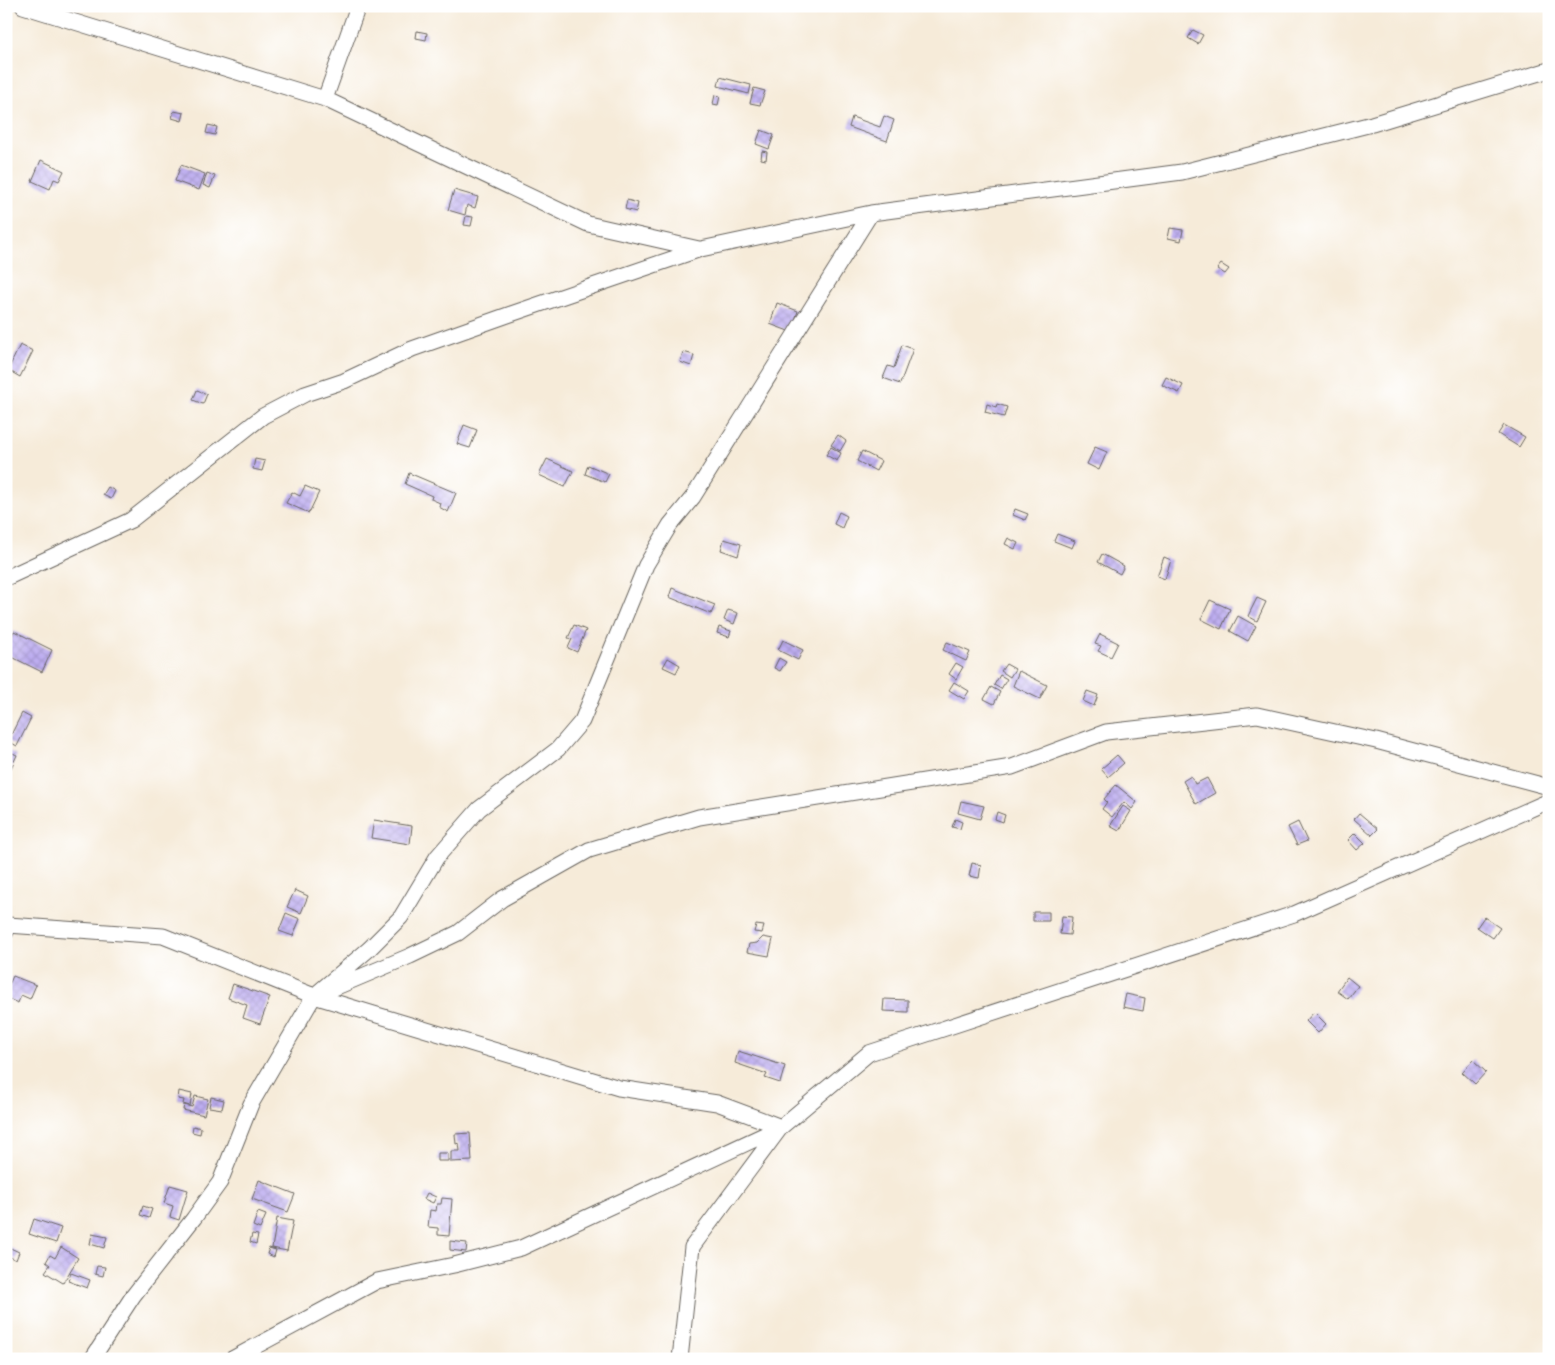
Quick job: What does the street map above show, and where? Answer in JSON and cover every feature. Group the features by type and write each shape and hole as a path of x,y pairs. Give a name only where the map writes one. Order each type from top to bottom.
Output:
{"street":[{"path":"23,6 325,99 588,224 701,249"},
{"path":"325,99 358,6"},
{"path":"6,578 131,520 263,416 305,394 344,381 421,346 701,249 871,213 1182,172 1372,124 1549,70"},
{"path":"92,1359 133,1296 220,1182 251,1104 314,996 369,948 400,917 437,857 479,809 558,749 582,721 646,565 670,525 693,497 871,213"},
{"path":"314,996 410,956 458,933 502,899 588,850 699,817 1012,767 1106,732 1258,715 1376,740 1549,787"},
{"path":"680,1359 692,1248 781,1127 869,1053 1294,914 1549,801"},
{"path":"7,927 163,936 314,996 619,1088 717,1104 781,1127"},
{"path":"232,1359 377,1281 454,1266 521,1248 781,1127"}],"building":[{"path":"1193,30 1203,35 1198,44 1188,38"},
{"path":"417,31 427,33 426,40 416,38"},
{"path":"720,77 751,85 749,94 718,86"},
{"path":"754,88 765,91 760,105 750,103"},
{"path":"715,95 720,96 718,105 713,104"},
{"path":"174,111 184,113 182,121 172,118"},
{"path":"884,116 894,120 887,141 849,127 852,117 880,127"},
{"path":"208,125 217,127 215,135 206,133"},
{"path":"761,130 774,135 769,149 756,144"},
{"path":"762,151 767,152 766,160 761,159"},
{"path":"41,160 64,171 59,181 54,179 50,189 32,181"},
{"path":"181,165 205,174 199,190 175,181"},
{"path":"207,173 215,176 210,188 203,185"},
{"path":"454,190 478,197 475,208 467,205 465,215 448,210"},
{"path":"627,200 638,203 636,212 625,209"},
{"path":"466,216 473,217 471,226 464,225"},
{"path":"1170,228 1183,230 1181,241 1168,238"},
{"path":"1221,264 1229,269 1225,274 1217,269"},
{"path":"777,303 798,311 791,332 770,324"},
{"path":"20,345 33,351 20,377 8,370"},
{"path":"902,345 913,349 900,384 883,378 888,366 894,368"},
{"path":"683,352 694,355 691,366 680,362"},
{"path":"1166,377 1183,385 1179,393 1162,385"},
{"path":"197,390 207,394 203,404 193,400"},
{"path":"987,404 996,407 997,404 1007,407 1004,417 985,412"},
{"path":"464,425 477,430 470,448 457,444"},
{"path":"1504,425 1525,437 1519,447 1498,434"},
{"path":"838,435 846,441 840,451 831,445"},
{"path":"831,447 841,453 837,461 826,455"},
{"path":"1095,447 1107,452 1099,470 1087,464"},
{"path":"862,451 881,461 876,471 857,461"},
{"path":"255,459 265,461 262,471 253,469"},
{"path":"547,459 573,471 565,487 539,475"},
{"path":"588,465 609,474 605,482 585,474"},
{"path":"409,473 456,493 448,512 439,507 440,503 431,499 432,496 405,484"},
{"path":"305,486 319,492 309,513 286,503 292,492 300,496"},
{"path":"108,487 115,491 111,499 103,495"},
{"path":"1015,509 1028,514 1025,520 1013,515"},
{"path":"839,512 847,516 842,528 834,524"},
{"path":"1057,534 1075,541 1072,548 1054,541"},
{"path":"1008,538 1018,543 1015,549 1005,544"},
{"path":"724,539 741,544 738,556 721,550"},
{"path":"1102,554 1124,566 1120,574 1098,562"},
{"path":"1164,557 1171,560 1165,579 1157,576"},
{"path":"672,588 715,605 711,614 669,597"},
{"path":"1257,598 1266,602 1257,621 1248,616"},
{"path":"1210,600 1230,609 1221,629 1201,619"},
{"path":"728,610 738,613 734,624 724,620"},
{"path":"1238,616 1256,626 1248,641 1230,631"},
{"path":"574,625 586,630 577,652 568,648 572,639 568,638"},
{"path":"719,627 731,631 729,637 717,633"},
{"path":"14,631 52,650 42,672 6,654 6,646"},
{"path":"1100,634 1118,643 1111,657 1098,651 1101,646 1095,644"},
{"path":"783,640 803,650 798,660 778,650"},
{"path":"947,642 970,652 966,661 943,650"},
{"path":"668,658 680,665 676,673 663,667"},
{"path":"779,658 786,662 780,671 774,668"},
{"path":"956,663 963,667 956,679 949,674"},
{"path":"1006,664 1015,669 1010,677 1001,671"},
{"path":"1019,671 1047,685 1040,699 1013,686"},
{"path":"1000,675 1007,679 1001,689 994,685"},
{"path":"954,682 969,691 964,699 949,690"},
{"path":"991,687 1000,692 994,704 984,699"},
{"path":"1087,691 1098,695 1094,706 1083,701"},
{"path":"22,713 31,718 17,746 8,741"},
{"path":"6,750 17,755 6,779"},
{"path":"1117,755 1124,763 1108,777 1101,769"},
{"path":"1191,776 1195,784 1207,778 1215,793 1196,804 1183,781"},
{"path":"1116,785 1137,802 1132,809 1124,802 1112,817 1102,809 1107,802 1104,799"},
{"path":"961,801 984,806 980,819 958,813"},
{"path":"1123,806 1131,811 1119,831 1110,826"},
{"path":"997,812 1005,815 1003,822 995,819"},
{"path":"1359,813 1378,829 1372,835 1354,819"},
{"path":"955,819 962,822 960,829 952,827"},
{"path":"374,820 412,826 410,844 371,838"},
{"path":"1298,822 1307,841 1297,845 1288,827"},
{"path":"1355,833 1365,843 1357,850 1348,840"},
{"path":"972,863 981,865 979,878 969,876"},
{"path":"295,890 308,896 301,913 287,907"},
{"path":"1033,912 1049,912 1049,921 1033,921"},
{"path":"286,913 300,919 293,936 279,931"},
{"path":"1062,916 1072,917 1070,935 1060,934"},
{"path":"1484,917 1500,928 1493,938 1477,927"},
{"path":"756,925 764,926 762,933 754,932"},
{"path":"763,937 773,939 769,956 747,952 749,944 757,943"},
{"path":"13,976 36,985 30,999 21,995 18,1003 6,998 6,991"},
{"path":"1347,977 1358,986 1348,999 1337,991"},
{"path":"233,984 270,997 260,1024 243,1018 247,1005 228,998"},
{"path":"1126,994 1145,998 1143,1011 1123,1007"},
{"path":"884,999 908,1000 908,1012 883,1011"},
{"path":"1314,1012 1326,1024 1318,1033 1306,1021"},
{"path":"738,1051 785,1066 780,1083 765,1078 767,1074 735,1063"},
{"path":"1473,1060 1486,1072 1475,1084 1462,1072"},
{"path":"179,1091 192,1094 190,1106 183,1104 184,1100 178,1099"},
{"path":"195,1096 208,1099 204,1115 183,1110 184,1105 192,1107"},
{"path":"211,1097 224,1100 222,1109 209,1107"},
{"path":"193,1126 201,1128 200,1134 192,1132"},
{"path":"470,1133 472,1161 451,1162 451,1151 460,1151 459,1143 456,1144 455,1134"},
{"path":"438,1153 448,1153 448,1161 438,1161"},
{"path":"259,1180 295,1194 288,1212 252,1199"},
{"path":"170,1185 188,1190 179,1220 170,1217 173,1206 164,1203"},
{"path":"427,1193 436,1197 433,1203 424,1199"},
{"path":"442,1198 452,1199 449,1236 438,1235 438,1228 428,1227 430,1210 436,1211 437,1204 441,1204"},
{"path":"143,1206 152,1209 149,1218 140,1215"},
{"path":"258,1212 266,1215 260,1229 253,1226"},
{"path":"277,1218 293,1221 287,1251 272,1248"},
{"path":"34,1219 61,1228 56,1243 29,1234"},
{"path":"92,1234 107,1237 104,1248 90,1244"},
{"path":"252,1234 258,1235 256,1244 250,1242"},
{"path":"450,1241 467,1243 466,1252 450,1250"},
{"path":"6,1246 19,1252 16,1260 6,1255"},
{"path":"61,1247 78,1258 63,1283 45,1272 50,1265 46,1262 50,1255 55,1258"},
{"path":"269,1248 276,1250 274,1257 267,1254"},
{"path":"97,1266 105,1267 103,1276 95,1274"},
{"path":"71,1273 90,1280 87,1288 68,1281"}]}
